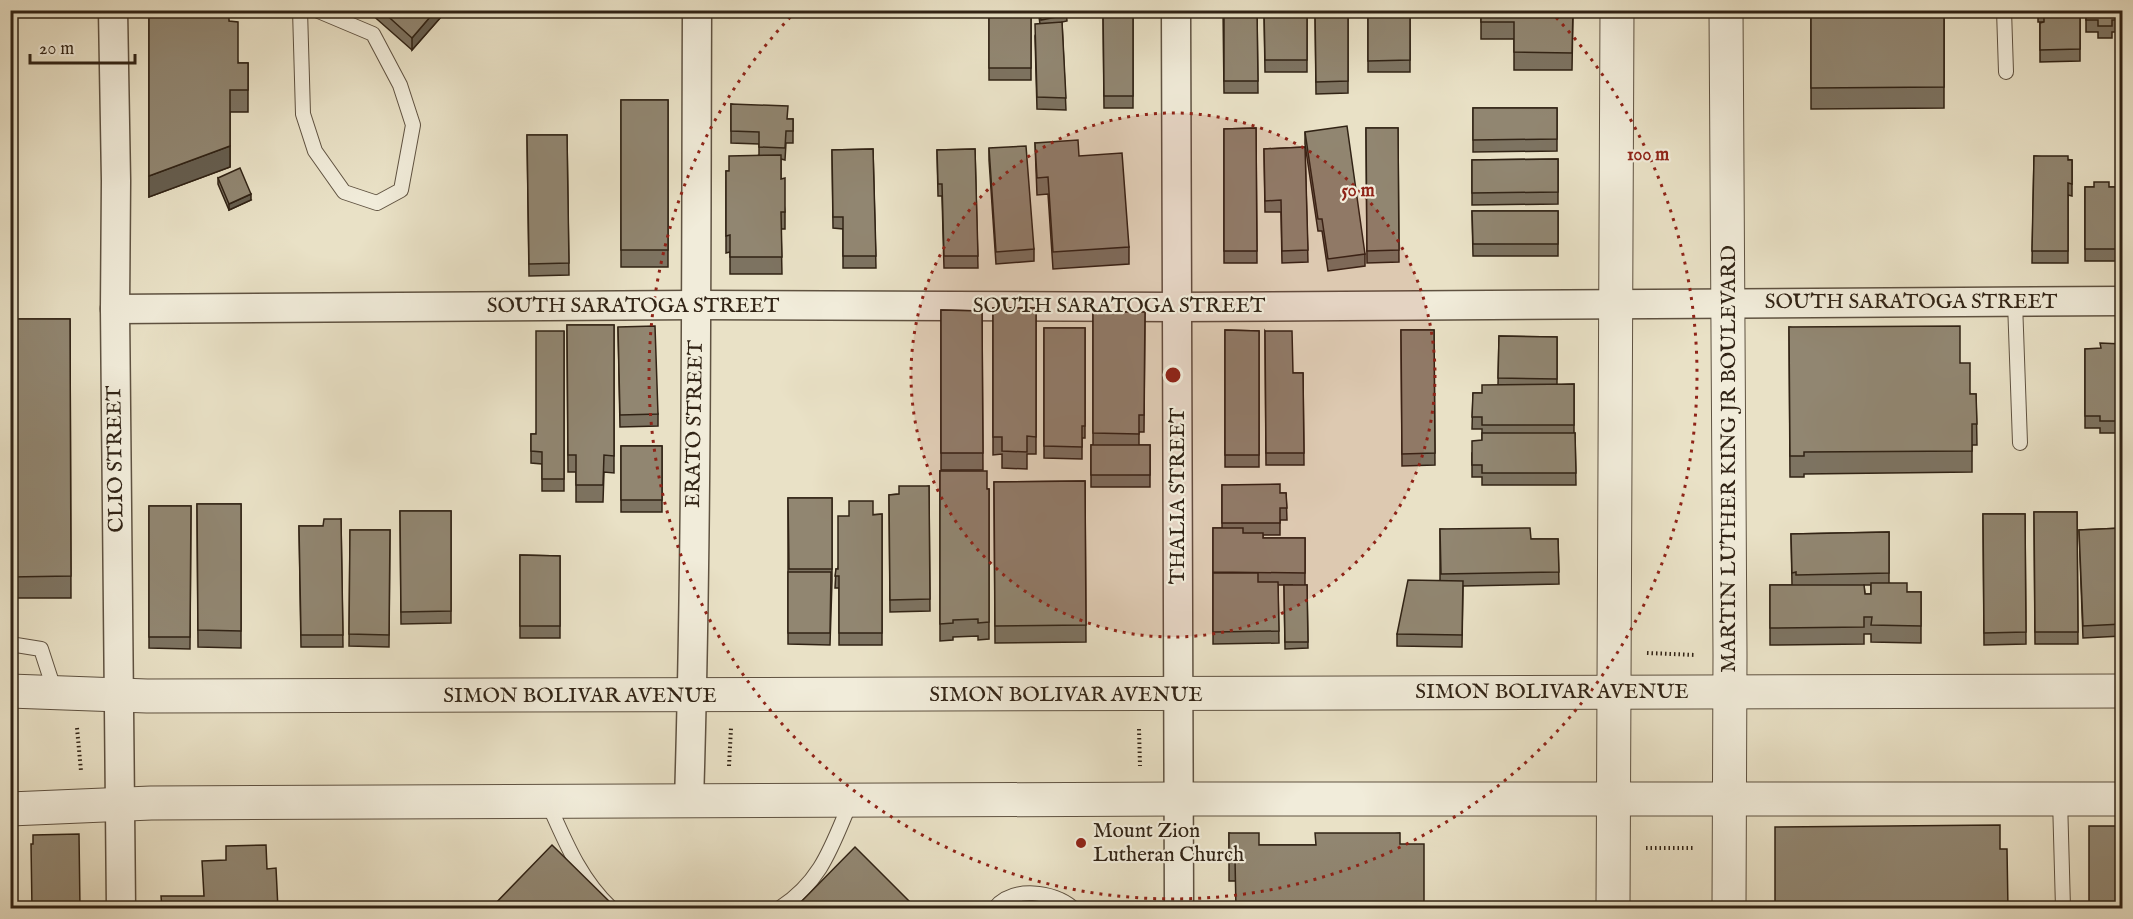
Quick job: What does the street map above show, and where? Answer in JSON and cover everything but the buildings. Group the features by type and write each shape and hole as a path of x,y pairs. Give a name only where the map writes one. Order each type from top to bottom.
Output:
{"street":[{"name":"CLIO STREET","path":"112,10 116,181 115,309 121,909"},
{"name":"ERATO STREET","path":"689,802 696,305 697,10"},
{"name":"THALIA STREET","path":"1176,10 1179,909"},
{"path":"1613,909 1617,10"},
{"name":"MARTIN LUTHER KING JR BOULEVARD","path":"1726,10 1729,909"},
{"name":"SOUTH SARATOGA STREET","path":"115,309 696,305 1177,307 2122,301"},
{"name":"SIMON BOLIVAR AVENUE","path":"10,691 66,706 119,696 2122,691"},
{"path":"10,809 120,804 1178,799 2122,799"}],"lane":[{"path":"300,10 303,114 315,151 344,192 377,203 401,190 413,125 407,105 400,86 373,34 316,10"},
{"path":"2004,10 2006,72"},
{"path":"2015,302 2020,443"},
{"path":"10,644 41,649 66,706"},
{"path":"2060,799 2063,909"},
{"path":"780,909 798,897 823,866 851,801"},
{"path":"548,802 574,862 599,897 611,909"},
{"path":"995,909 1015,895 1041,894 1066,902 1073,909"}],"path":[{"path":"1645,653 1702,655"},
{"path":"66,706 82,773"},
{"path":"729,776 731,720"},
{"path":"1139,729 1140,774"},
{"path":"1642,848 1705,848"}],"place":[{"name":"Mount Zion Lutheran Church","path":"1081,843"}]}
